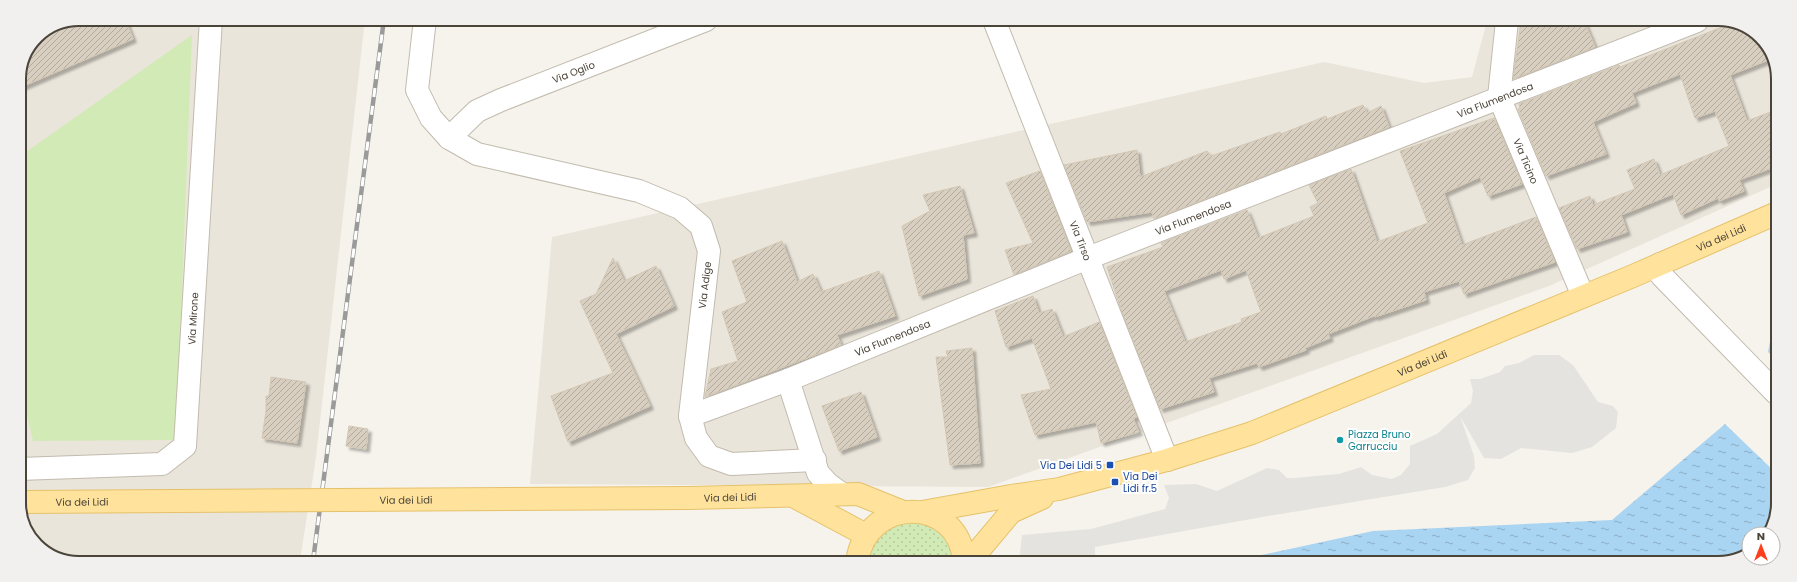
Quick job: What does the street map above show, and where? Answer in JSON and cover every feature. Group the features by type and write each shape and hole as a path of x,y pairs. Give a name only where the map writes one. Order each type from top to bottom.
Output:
{"main road":[{"name":"Via dei Lidi","path":"26,502 688,498 858,494 913,512 1059,489 1167,460 1252,433 1660,264 1771,216"},
{"name":"Via dei Lidi","path":"974,556 1011,512 1059,489"},
{"name":"Via dei Lidi","path":"793,496 866,535"},
{"path":"857,556 866,535 882,519 913,512 931,515 947,525 956,536 962,548 963,556"}],"street":[{"name":"Via Mirone","path":"26,469 162,464 185,446 211,26"},
{"name":"Via Adige","path":"424,26 417,90 431,118 449,138 476,154 639,191 680,208 701,226 710,251 690,416 696,438 708,456 731,464 815,460"},
{"name":"Via Oglio","path":"449,138 477,112 501,100 691,26"},
{"name":"Via Tirso","path":"996,26 1167,460"},
{"name":"Via Ticino","path":"1506,26 1499,97 1583,296"},
{"name":"Via Flumendosa","path":"690,416 788,380 1088,258 1684,26"},
{"path":"1660,264 1661,275 1771,388"},
{"path":"788,380 818,472 828,484 842,494"}],"shaded area":[{"path":"79,26 364,26 316,457 301,556 72,556 56,551 44,543 33,530 26,506 26,79 30,59 35,50 50,35 59,30"},
{"path":"1486,26 1725,26 1738,30 1753,39 1758,44 1769,65 1771,76 1771,187 1549,286 988,487 530,484 552,237 1324,62 1424,83 1472,77"},
{"path":"1534,355 1559,355 1573,365 1598,402 1613,406 1618,412 1616,428 1592,447 1572,453 1521,448 1501,459 1484,458 1460,416 1474,456 1475,468 1468,480 1445,487 1268,516 1095,547 1095,556 1020,556 1022,535 1091,529 1165,509 1169,498 1164,485 1196,484 1217,491 1267,468 1279,470 1287,478 1294,478 1339,474 1361,467 1372,475 1392,479 1401,475 1410,464 1410,446 1437,434 1471,403 1473,391 1470,379 1480,379 1500,372 1505,366 1519,363"}],"green space":[{"path":"192,35 176,440 33,441 26,410 26,152"},
{"path":"921,522 936,529 947,541 953,556 870,556 875,541 880,535 892,527"}],"water":[{"path":"1771,336 1771,355 1768,352"},
{"path":"1725,424 1771,468 1771,510 1767,523 1765,526 1741,526 1741,551 1725,556 1257,556 1373,531 1612,520"}],"building":[{"path":"79,26 128,26 133,39 26,85 27,69 35,50 50,35 59,30"},
{"path":"1520,26 1586,26 1595,47 1513,79"},
{"path":"1725,26 1738,30 1753,39 1758,44 1767,60 1730,75 1747,121 1771,112 1771,168 1739,180 1744,191 1719,201 1718,198 1681,215 1673,194 1621,215 1627,232 1577,249 1559,208 1590,196 1593,205 1635,189 1627,170 1654,159 1660,175 1729,146 1715,111 1695,118 1680,74 1632,93 1636,103 1593,122 1606,154 1546,176 1518,109 1520,108 1519,104 1619,65 1620,67"},
{"path":"1363,105 1367,113 1381,106 1389,127 1154,219 1152,212 1087,222 1064,165 1137,150 1140,177 1207,151 1211,156 1280,132 1281,134 1326,116 1327,119"},
{"path":"1494,118 1522,184 1488,196 1480,177 1444,193 1462,245 1536,217 1555,262 1464,294 1459,281 1424,292 1426,300 1375,317 1374,316 1328,334 1330,338 1305,348 1306,350 1259,367 1257,363 1209,378 1214,392 1160,409 1122,312 1107,267 1163,247 1161,243 1247,210 1258,238 1314,216 1310,207 1318,203 1309,185 1351,169 1377,242 1428,223 1400,151","holes":["1221,270 1224,279 1246,270 1261,312 1241,319 1242,322 1185,342 1164,291"]},
{"path":"1040,171 1071,251 1014,275 1005,250 1033,243 1006,183"},
{"path":"960,186 974,233 963,235 967,279 919,296 902,226 930,211 923,195"},
{"path":"782,241 797,282 813,274 821,292 879,271 895,316 837,335 841,345 705,397 711,369 738,361 722,312 747,302 732,261"},
{"path":"613,258 624,281 656,266 674,306 616,334 650,406 568,442 551,396 613,373 580,301 596,294"},
{"path":"1033,296 1039,313 1052,309 1063,337 1099,322 1137,417 1133,418 1139,432 1101,443 1096,422 1035,435 1021,395 1051,389 1032,338 1006,347 995,311"},
{"path":"972,348 980,463 950,465 936,357 948,357 946,351"},
{"path":"271,377 306,382 297,443 262,438 266,411 266,396 269,396"},
{"path":"861,392 877,437 839,451 822,406"},
{"path":"349,426 368,429 366,449 346,446"}],"railway":[{"path":"314,556 383,26"}],"place":[{"name":"Piazza Bruno Garrucciu","path":"1340,440"},
{"name":"Via Dei Lidi 5","path":"1110,465"},
{"name":"Via Dei Lidi fr.5","path":"1115,482"}]}
